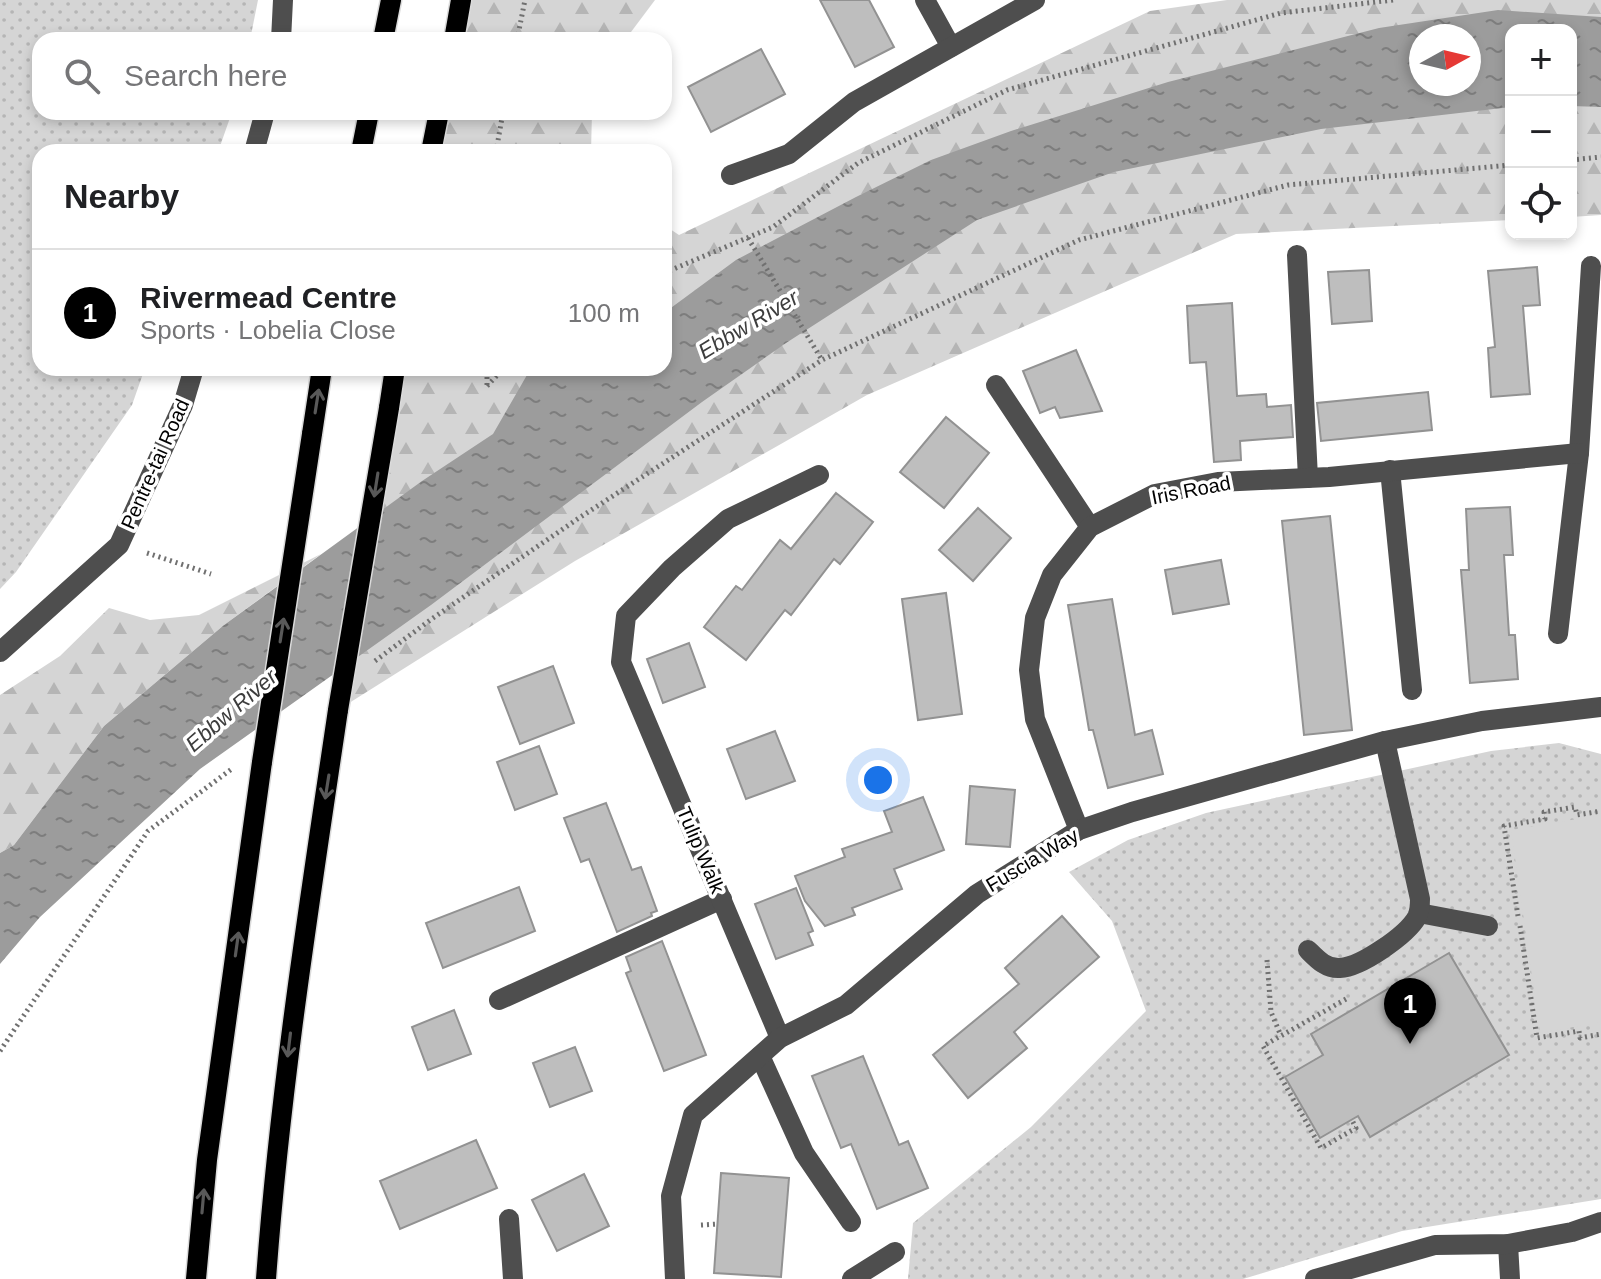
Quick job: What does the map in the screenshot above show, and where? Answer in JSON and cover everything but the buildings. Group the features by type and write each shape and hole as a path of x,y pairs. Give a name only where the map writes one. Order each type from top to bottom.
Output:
{"main road":[{"path":"385,32 391,0"},
{"path":"455,32 461,0"},
{"path":"363,144 367,120"},
{"path":"433,144 437,120"},
{"path":"196,1279 207,1160 262,762 321,376"},
{"path":"266,1279 294,1002 338,710 394,376"}],"street":[{"path":"281,32 283,0"},
{"path":"925,0 951,47"},
{"path":"731,175 789,154 854,102 1035,0"},
{"path":"256,144 263,120"},
{"path":"1297,255 1308,478"},
{"path":"1558,634 1579,453 1591,266"},
{"name":"Pentre-tai Road","path":"0,652 119,545 183,405 192,376"},
{"path":"996,385 1090,527"},
{"name":"Iris Road","path":"1079,830 1035,719 1029,670 1035,618 1052,575 1090,527 1155,494 1218,482 1308,478 1579,453"},
{"path":"1390,470 1412,690"},
{"name":"Tulip Walk","path":"780,1038 621,662 626,616 672,568 728,519 819,475"},
{"name":"Fuscia Way","path":"675,1279 671,1196 693,1115 780,1038 846,1005 977,894 1079,830 1132,812 1385,741 1482,721 1601,707"},
{"path":"1308,950 1324,965 1338,968 1355,965 1402,934 1419,913 1420,899 1385,741"},
{"path":"499,1000 722,899"},
{"path":"1419,913 1488,926"},
{"path":"760,1056 804,1153 851,1222"},
{"path":"509,1219 513,1279"},
{"path":"1315,1279 1435,1245 1508,1244 1572,1232 1601,1222"},
{"path":"1508,1244 1510,1279"},
{"path":"852,1279 895,1252"}],"path":[{"path":"519,32 525,0"},
{"path":"672,270 773,227 858,163 1007,90 1281,13 1393,0"},
{"path":"497,144 502,120"},
{"path":"1577,159 1601,157"},
{"path":"371,664 567,526 822,360 1079,240 1288,185 1505,166"},
{"path":"748,238 822,360"},
{"path":"487,376 487,386 496,376"},
{"path":"119,545 211,574"},
{"path":"0,1051 148,831 235,766"},
{"path":"1601,811 1577,815 1575,807 1544,812 1545,819 1504,826 1537,1038 1579,1031 1580,1038 1601,1034"},
{"path":"1267,960 1271,1012 1281,1036"},
{"path":"1352,1120 1356,1128 1321,1148 1263,1046 1358,993"}],"green space":[{"path":"0,0 258,0 252,32 32,32 32,120 229,120 221,144 32,144 32,376 142,376 132,405 16,572 0,589"},
{"path":"461,0 655,0 631,32 455,32"},
{"path":"1227,0 1601,0 1601,215 1577,217 1577,24 1505,24 1505,220 1236,234 867,395 575,561 338,710 394,376 672,376 672,230 679,235 1150,11"},
{"path":"437,120 592,120 591,144 433,144"},
{"path":"321,554 224,625 104,726 14,845 0,853 0,695 60,656 109,608 150,620 199,615"},
{"path":"1559,743 1601,754 1601,1199 1402,1231 1243,1279 908,1279 913,1223 1031,1127 1146,1011 1112,921 1069,872 1128,840 1206,813 1491,751"},
{"path":"1601,815 1601,1022 1540,1033 1511,830"}],"water":[{"name":"Ebbw River","path":"1498,10 1601,17 1601,107 1577,106 1577,24 1505,24 1505,108 1321,129 1114,172 977,220 786,343 702,402 431,605 200,769 40,917 0,964 0,853 14,845 104,726 224,625 422,481 493,434 526,376 672,376 672,307 736,260 931,160 1011,131 1168,82 1379,28"}],"place":[{"name":"Rivermead Centre","path":"1410,1044"}]}
